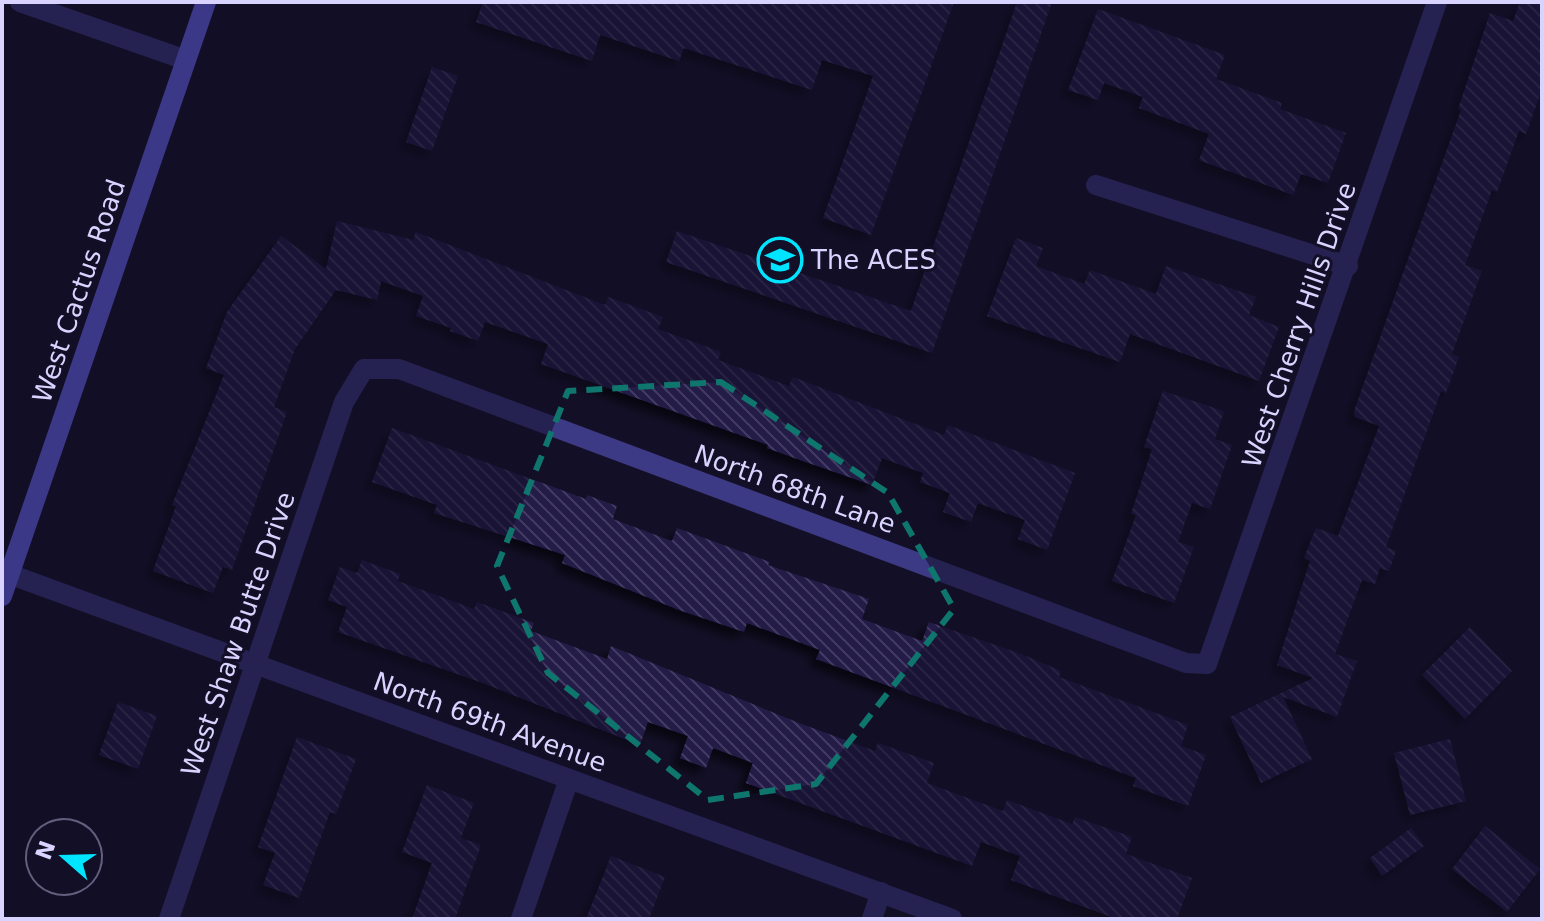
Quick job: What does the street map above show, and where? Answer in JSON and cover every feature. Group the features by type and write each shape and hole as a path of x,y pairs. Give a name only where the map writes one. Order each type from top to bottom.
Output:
{"main road":[{"name":"West Cactus Road","path":"2,596 206,2"}],"street":[{"path":"20,2 186,60"},
{"name":"West Cherry Hills Drive","path":"1207,664 1348,266 1437,2"},
{"path":"1096,185 1348,266"},
{"name":"North 68th Lane","path":"364,369 399,369 1171,657 1207,664"},
{"name":"West Shaw Butte Drive","path":"169,919 344,402 364,369"},
{"name":"North 69th Avenue","path":"9,574 952,919"},
{"path":"521,919 569,779"},
{"path":"872,919 881,892"}],"highlighted area":[{"path":"721,382 888,493 954,609 816,784 708,800 548,673 497,566 568,391"}],"building":[{"path":"483,2 954,2 871,235 823,218 873,76 822,60 812,90 684,48 679,61 600,35 592,61 476,22"},
{"path":"1017,2 1052,2 932,353 666,262 677,231 911,311"},
{"path":"1520,2 1542,2 1542,89 1526,134 1519,131 1497,192 1492,190 1465,265 1482,271 1452,354 1459,357 1446,393 1441,391 1386,547 1396,551 1389,571 1380,568 1375,584 1362,580 1335,654 1357,661 1337,717 1283,697 1312,759 1261,783 1230,717 1313,678 1277,665 1310,561 1304,558 1316,528 1338,536 1379,426 1355,417 1354,411 1461,110 1458,109 1490,13 1513,21"},
{"path":"1098,9 1225,55 1216,79 1282,103 1280,109 1346,133 1328,183 1301,174 1293,195 1199,160 1209,134 1139,108 1143,97 1104,83 1098,100 1068,90"},
{"path":"432,67 458,76 432,151 406,142"},
{"path":"337,221 413,240 416,232 605,305 608,297 663,317 658,329 721,352 718,360 789,386 793,377 944,435 948,425 1075,473 1047,550 1018,539 1025,520 978,503 971,522 943,512 950,493 920,482 923,473 882,458 872,485 800,460 767,448 768,445 541,364 548,344 485,322 478,341 450,331 451,328 416,316 423,296 381,281 377,300 336,290 295,349 274,407 287,412 232,570 223,567 213,593 153,571 176,506 172,505 224,375 206,368 227,312 281,236 326,269"},
{"path":"1016,238 1043,248 1036,266 1084,284 1090,270 1156,294 1166,266 1256,297 1249,315 1279,327 1259,381 1130,334 1120,362 987,316"},
{"path":"1163,391 1224,411 1215,439 1232,445 1210,509 1192,503 1178,542 1194,547 1174,603 1112,581 1136,515 1131,514 1152,449 1144,447"},
{"path":"392,428 586,499 587,495 617,506 613,519 672,541 677,528 770,562 768,565 869,599 862,619 922,641 929,622 1024,655 1061,671 1059,677 1188,725 1181,746 1206,755 1188,806 1133,786 1136,778 816,659 820,650 747,623 744,632 679,610 562,563 565,555 434,513 437,505 372,482"},
{"path":"362,560 400,574 398,581 474,609 477,602 534,623 531,631 607,659 611,646 875,751 878,743 934,763 927,783 1003,811 1007,800 1072,824 1075,817 1132,837 1126,854 1192,878 1177,919 1117,919 1011,880 1020,856 981,842 972,866 746,783 753,763 713,748 706,768 680,758 688,736 648,722 640,745 480,682 338,632 347,607 328,600 340,567 357,573"},
{"path":"1470,627 1512,671 1465,719 1422,675"},
{"path":"118,702 157,716 138,769 99,755"},
{"path":"297,737 356,759 336,814 330,812 299,898 263,885 275,853 258,847"},
{"path":"1450,739 1466,801 1410,815 1394,753"},
{"path":"427,785 474,803 461,838 481,845 455,919 412,919 432,863 402,852"},
{"path":"1485,826 1540,869 1507,912 1452,869"},
{"path":"1411,828 1424,846 1382,876 1370,858"},
{"path":"611,856 665,877 649,919 586,919"}],"place":[{"name":"The ACES","path":"780,260"}]}
